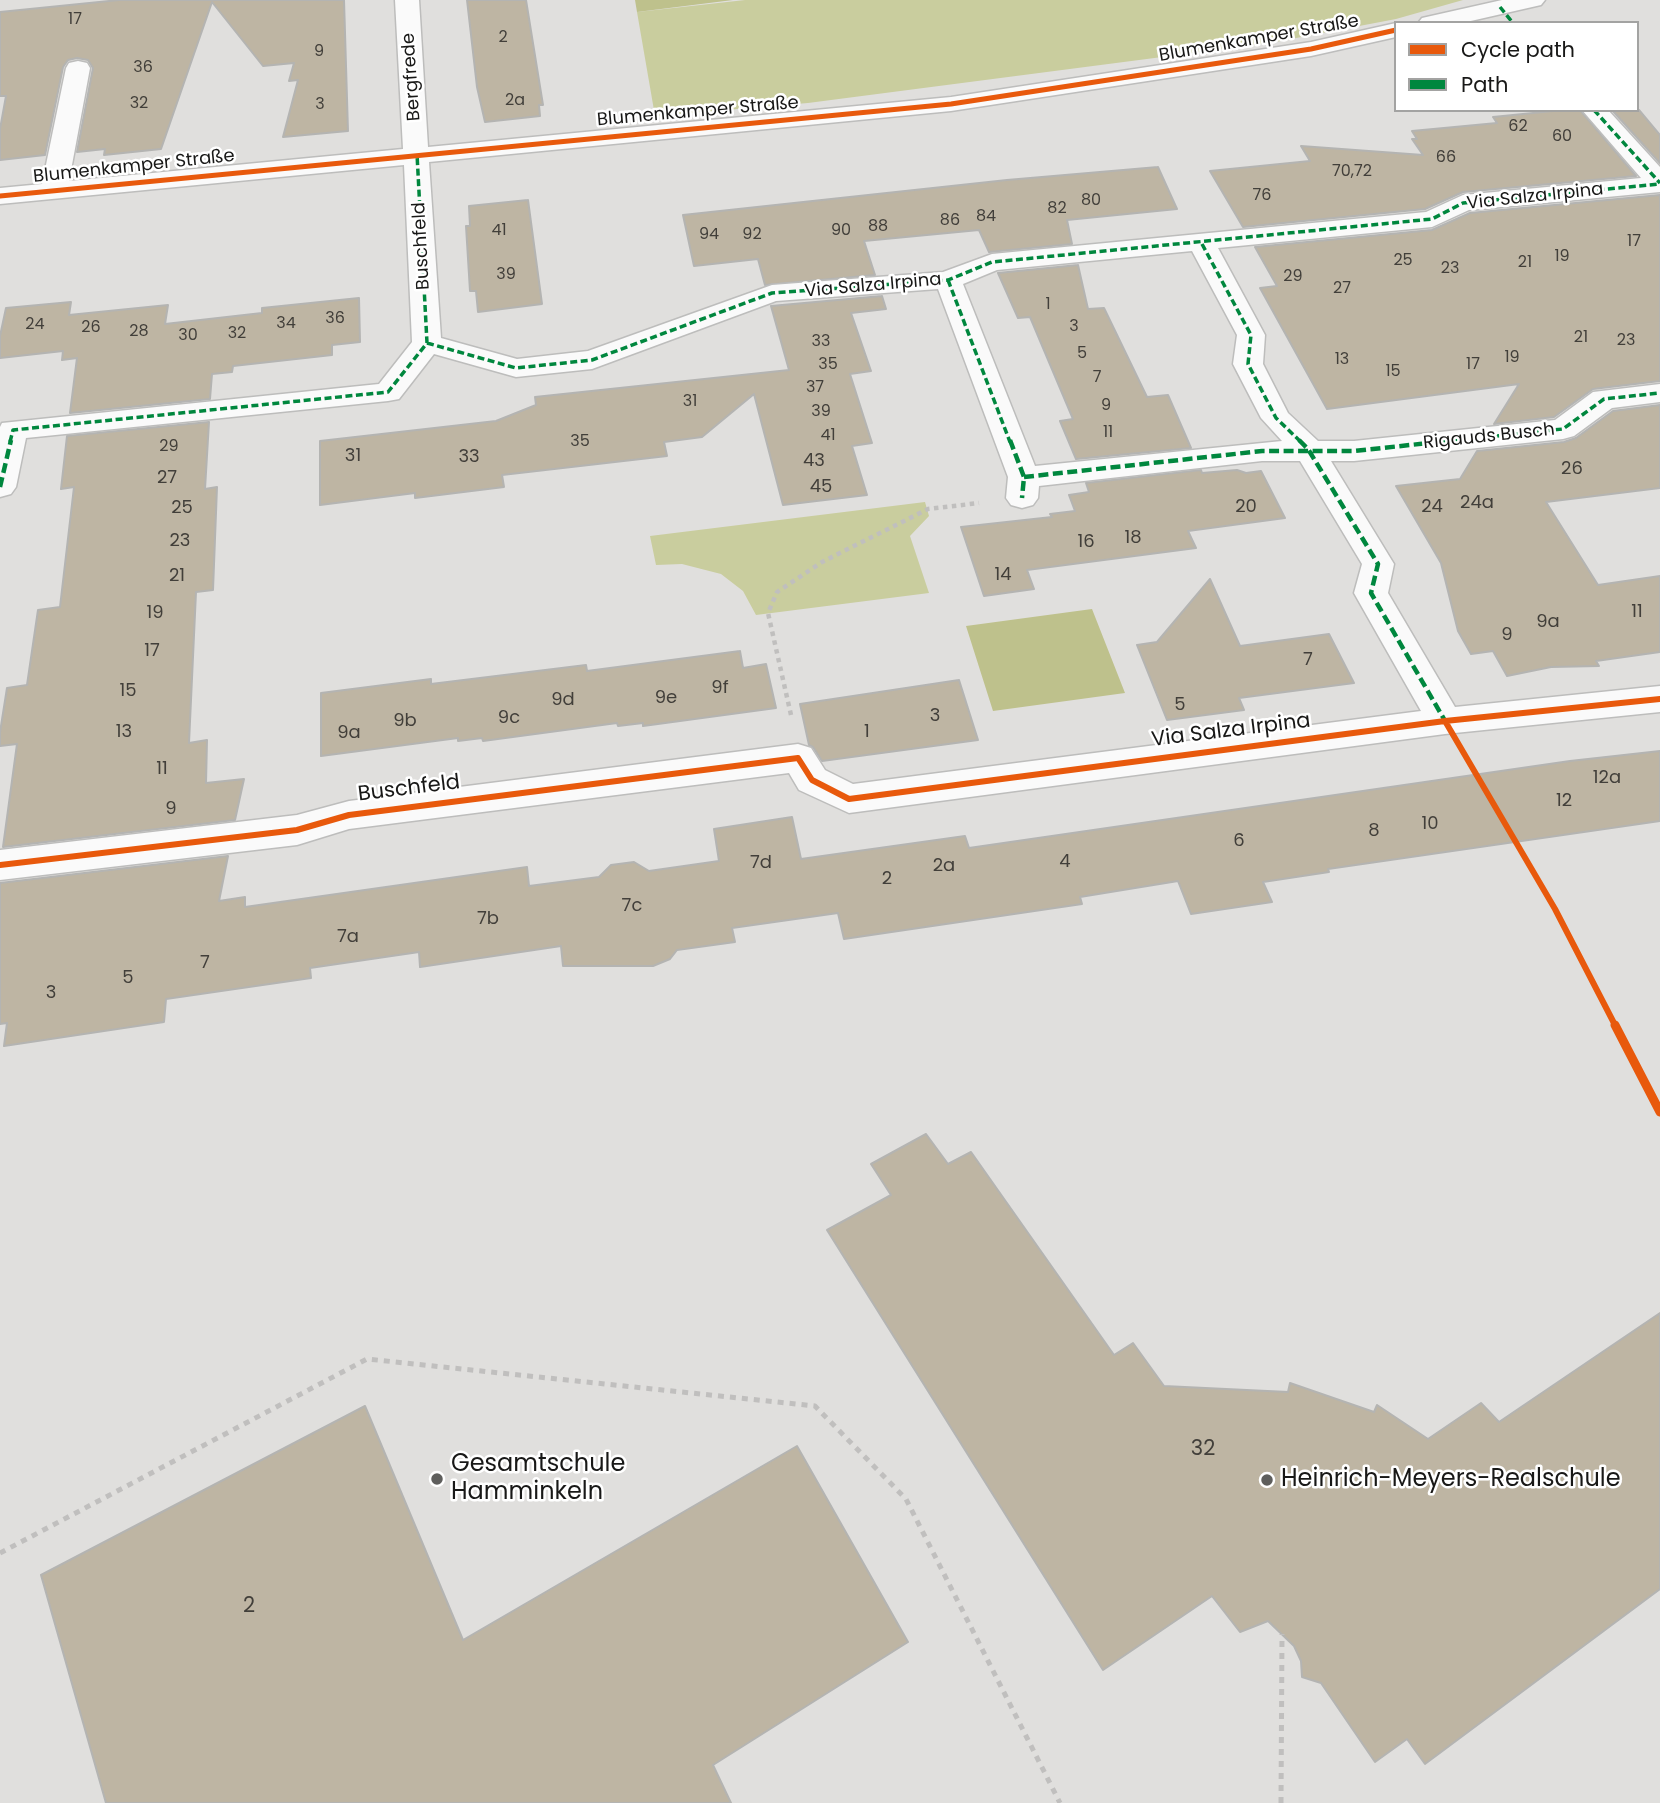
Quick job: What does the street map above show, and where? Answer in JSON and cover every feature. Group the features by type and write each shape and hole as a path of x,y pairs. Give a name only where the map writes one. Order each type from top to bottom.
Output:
{"street":[{"name":"Bergfrede","path":"407,0 417,154"},
{"path":"1449,21 1506,15 1532,0"},
{"name":"Blumenkamper Straße","path":"0,196 951,104 1311,49 1394,30"},
{"name":"Blumenkamper Straße","path":"54,191 78,68"},
{"name":"Via Salza Irpina","path":"1596,112 1660,183"},
{"name":"Buschfeld","path":"417,154 427,343"},
{"name":"Via Salza Irpina","path":"427,343 516,368 592,360 772,293 948,280 992,262 1202,244 1432,219 1463,203 1660,183"},
{"path":"1202,244 1251,335 1248,364 1276,418 1308,449 1378,564 1371,593 1445,721"},
{"path":"948,280 1023,487"},
{"path":"0,487 13,430 388,392 427,343"},
{"name":"Rigauds Busch","path":"1023,487 1262,451 1354,451 1563,429 1604,399 1660,393"},
{"name":"Via Salza Irpina","path":"805,769 849,799 1445,721 1660,699"},
{"name":"Buschfeld","path":"0,865 297,830 349,815 805,769"}],"path":[{"path":"805,769 768,613 777,592 822,562 928,509 1023,487"},
{"path":"0,1553 367,1359 815,1406 906,1499 1060,1803"},
{"path":"1281,1803 1282,1633"}],"green space":[{"path":"635,0 733,0 637,12"},
{"path":"745,0 1463,0 1396,19 1270,43 808,103 655,116 637,12"},
{"path":"925,502 929,516 910,536 929,593 756,615 743,591 721,574 682,564 656,565 650,536"},
{"path":"1092,609 1125,693 993,711 966,626"}],"building":[{"path":"119,0 344,0 348,131 283,137 298,80 289,81 294,63 263,66 212,2 161,149 104,155 105,149 77,152 93,68 88,60 77,58 68,60 63,67 45,155 0,160 0,129 6,96 0,96 0,12"},
{"path":"467,0 526,0 543,105 539,105 540,116 485,122 477,87"},
{"path":"1639,110 1660,135 1660,163 1614,112"},
{"path":"1543,112 1582,112 1636,176 1463,192 1425,209 1243,227 1210,171 1310,161 1301,146 1423,155 1412,139 1417,139 1412,131 1497,123 1493,117"},
{"path":"1158,167 1177,209 1067,220 1072,244 989,252 979,230 864,241 875,275 765,285 758,259 694,266 683,215 1007,180"},
{"path":"1660,195 1660,381 1593,389 1554,417 1494,424 1519,384 1327,409 1260,288 1277,286 1255,247 1432,230 1470,213"},
{"path":"528,200 542,304 478,312 476,291 470,291 466,226 470,226 469,206"},
{"path":"1078,265 1088,309 1104,308 1147,397 1168,395 1191,448 1076,459 1060,421 1073,419 1030,317 1018,318 998,273"},
{"path":"882,296 886,309 851,313 871,371 850,374 872,443 852,446 867,495 783,505 754,394 702,437 664,442 667,456 502,475 504,487 415,498 415,493 320,505 320,441 496,421 536,405 535,397 789,370 771,306"},
{"path":"359,298 360,342 332,345 332,355 233,366 232,372 212,374 210,399 70,413 77,358 62,360 63,351 0,358 0,336 6,308 71,302 69,315 168,305 165,324 262,313 262,308"},
{"path":"1660,405 1660,488 1546,502 1598,585 1660,576 1660,652 1596,661 1599,666 1551,667 1507,676 1493,651 1471,654 1458,631 1441,563 1396,486 1460,479 1477,451 1564,442 1576,438 1613,411"},
{"path":"209,422 205,489 217,487 213,590 196,592 189,743 207,740 206,783 244,779 235,820 3,847 17,744 0,746 0,732 7,688 27,685 38,610 60,607 74,487 61,489 67,436"},
{"path":"1201,470 1202,473 1261,471 1285,518 1188,531 1196,548 1027,570 1034,589 984,596 961,527 1052,517 1050,514 1075,511 1069,495 1089,492 1086,483"},
{"path":"1210,579 1240,646 1329,634 1354,683 1239,698 1244,710 1167,720 1137,645 1157,642"},
{"path":"740,651 743,668 766,664 776,708 643,726 643,723 618,726 617,723 483,741 482,738 458,741 458,738 321,756 321,693 431,679 431,684 586,665 587,671"},
{"path":"959,680 978,740 822,761 809,745 800,704"},
{"path":"1660,751 1660,821 1328,869 1329,872 1263,882 1272,902 1191,914 1178,881 1080,897 1082,904 844,939 838,913 732,928 735,942 677,950 670,959 653,966 563,966 561,946 420,967 419,952 310,968 311,978 166,999 164,1022 4,1046 7,1023 0,1024 0,883 228,856 219,901 245,897 245,907 527,867 529,886 599,877 611,865 634,862 649,871 719,861 714,829 792,817 801,859 965,836 969,848 1570,761"},
{"path":"926,1134 948,1164 971,1152 1114,1355 1133,1343 1164,1386 1288,1392 1290,1383 1374,1412 1377,1405 1428,1439 1481,1403 1499,1422 1660,1313 1660,1589 1425,1764 1407,1739 1375,1762 1321,1683 1302,1677 1301,1661 1294,1646 1268,1621 1240,1632 1212,1596 1103,1670 827,1230 891,1195 871,1164"},
{"path":"365,1406 463,1640 797,1446 908,1642 713,1765 731,1803 106,1803 41,1575"}],"marked path":[{"path":"1500,7 1511,21"},
{"path":"1596,112 1660,183"},
{"path":"0,487 13,430 388,392 427,343 417,154"},
{"path":"427,343 516,368 592,360 772,293 948,280 992,262 1432,219 1463,203 1660,184"},
{"path":"1202,244 1251,335 1248,364 1276,418 1308,449 1378,564 1371,593 1448,726"},
{"path":"948,280 1024,477 1022,498"},
{"path":"1024,477 1262,451 1354,451 1563,429 1604,399 1660,393"}],"cycle path":[{"path":"0,196 951,104 1311,49 1394,30"},
{"path":"0,865 297,830 349,815 798,758 812,780 849,799 1445,721 1660,699"},
{"path":"1445,721 1555,909 1660,1112"}],"place":[{"name":"Gesamtschule Hamminkeln","path":"437,1479"},
{"name":"Heinrich-Meyers-Realschule","path":"1267,1480"}]}
